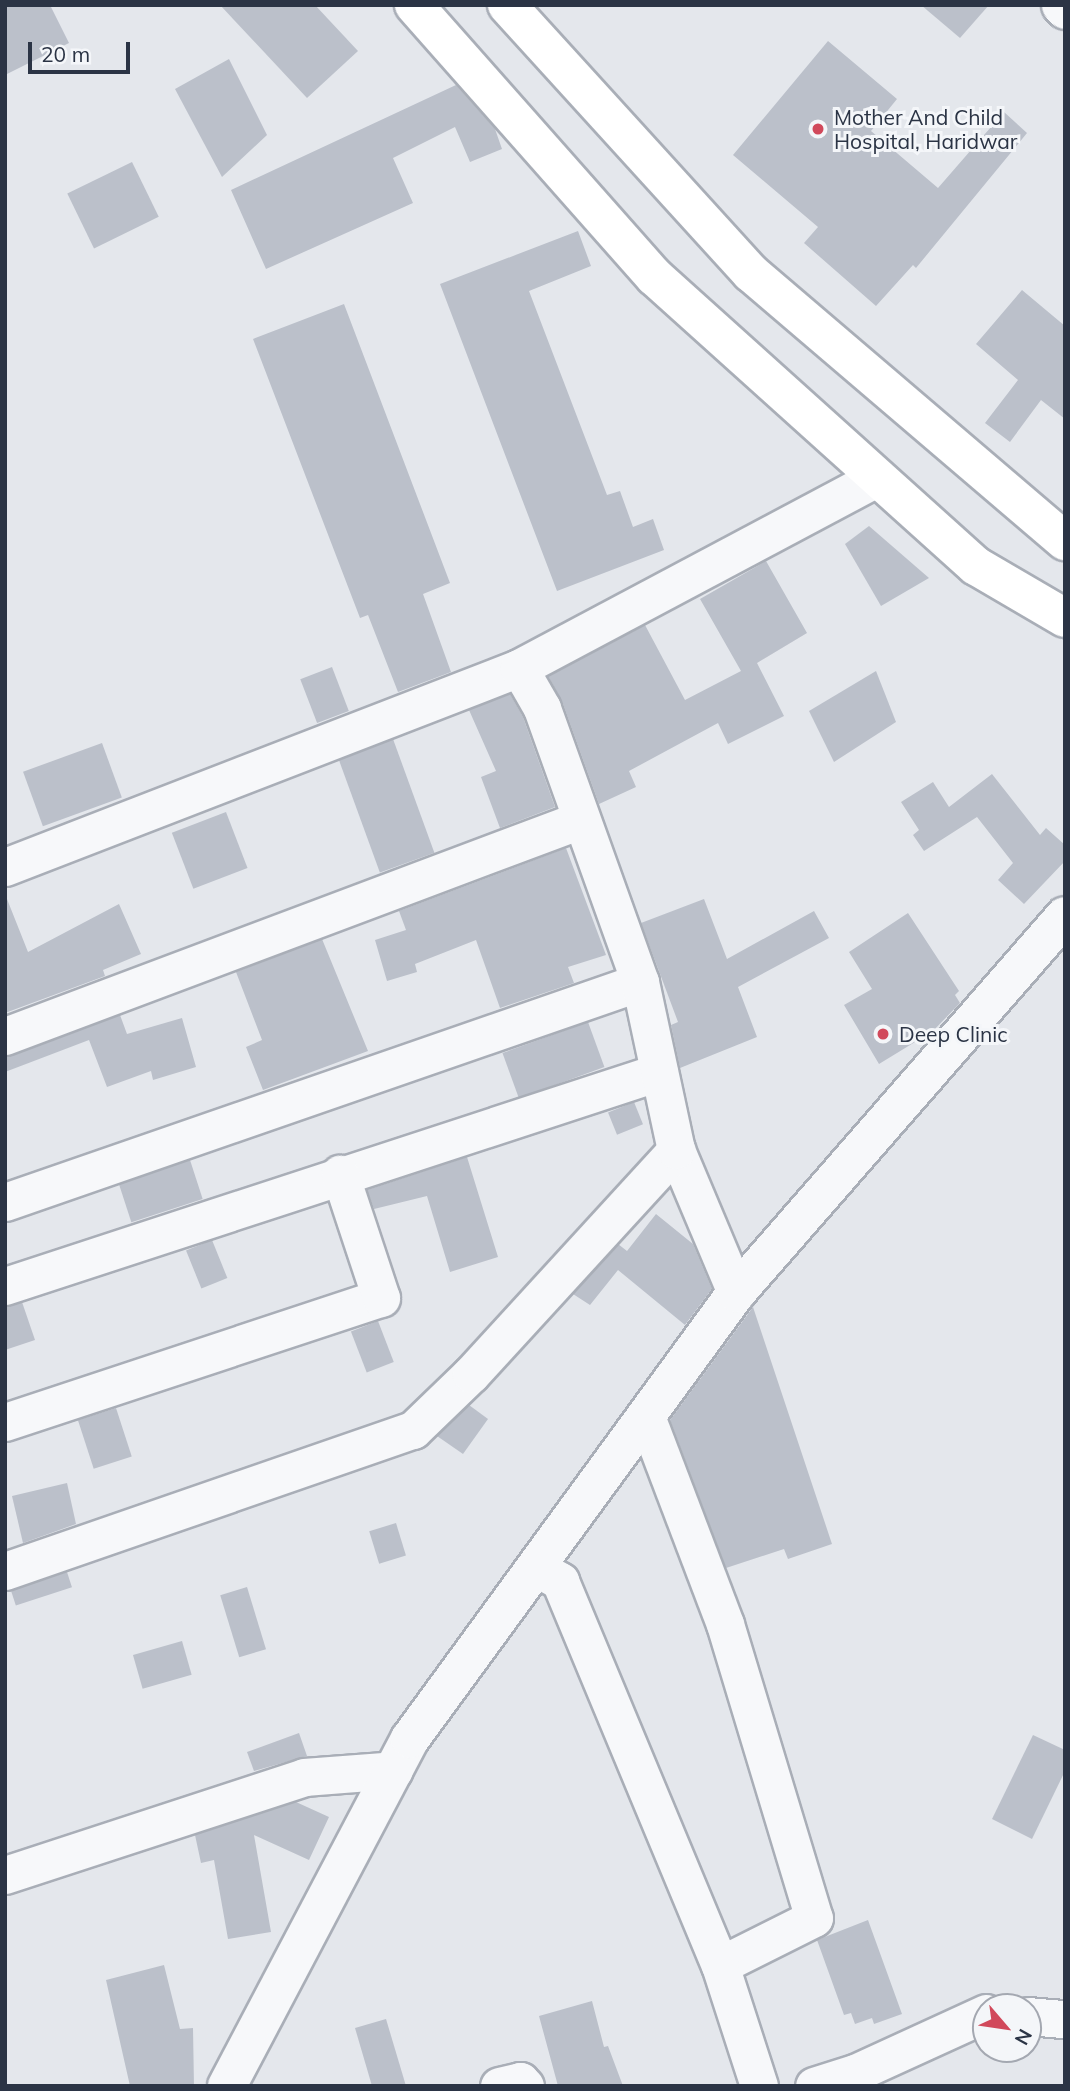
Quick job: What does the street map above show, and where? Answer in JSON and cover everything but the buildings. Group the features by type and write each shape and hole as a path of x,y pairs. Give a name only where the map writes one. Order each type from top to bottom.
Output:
{"main road":[{"path":"414,5 655,277 976,566 1065,618"},
{"path":"507,5 751,273 1065,541"}],"street":[{"path":"1060,5 1065,10"},
{"path":"5,867 519,668 877,478"},
{"path":"519,668 542,708 640,982 676,1150 736,1293"},
{"path":"5,1036 580,820"},
{"path":"227,2086 410,1739 736,1293 1065,916"},
{"path":"5,1202 640,982"},
{"path":"5,1286 340,1174 659,1072"},
{"path":"5,1571 413,1430 471,1374 676,1150"},
{"path":"5,1422 381,1298 340,1174"},
{"path":"646,1416 725,1624 814,1918 720,1965"},
{"path":"535,1567 560,1581 720,1965 760,2086"},
{"path":"7,1869 304,1777 394,1770"},
{"path":"1042,2018 1065,2020"},
{"path":"814,2086 855,2073 972,2019"},
{"path":"499,2086 520,2081 524,2086"}],"place":[{"name":"Mother And Child Hospital, Haridwar","path":"818,129"},
{"name":"Deep Clinic","path":"883,1034"}]}
